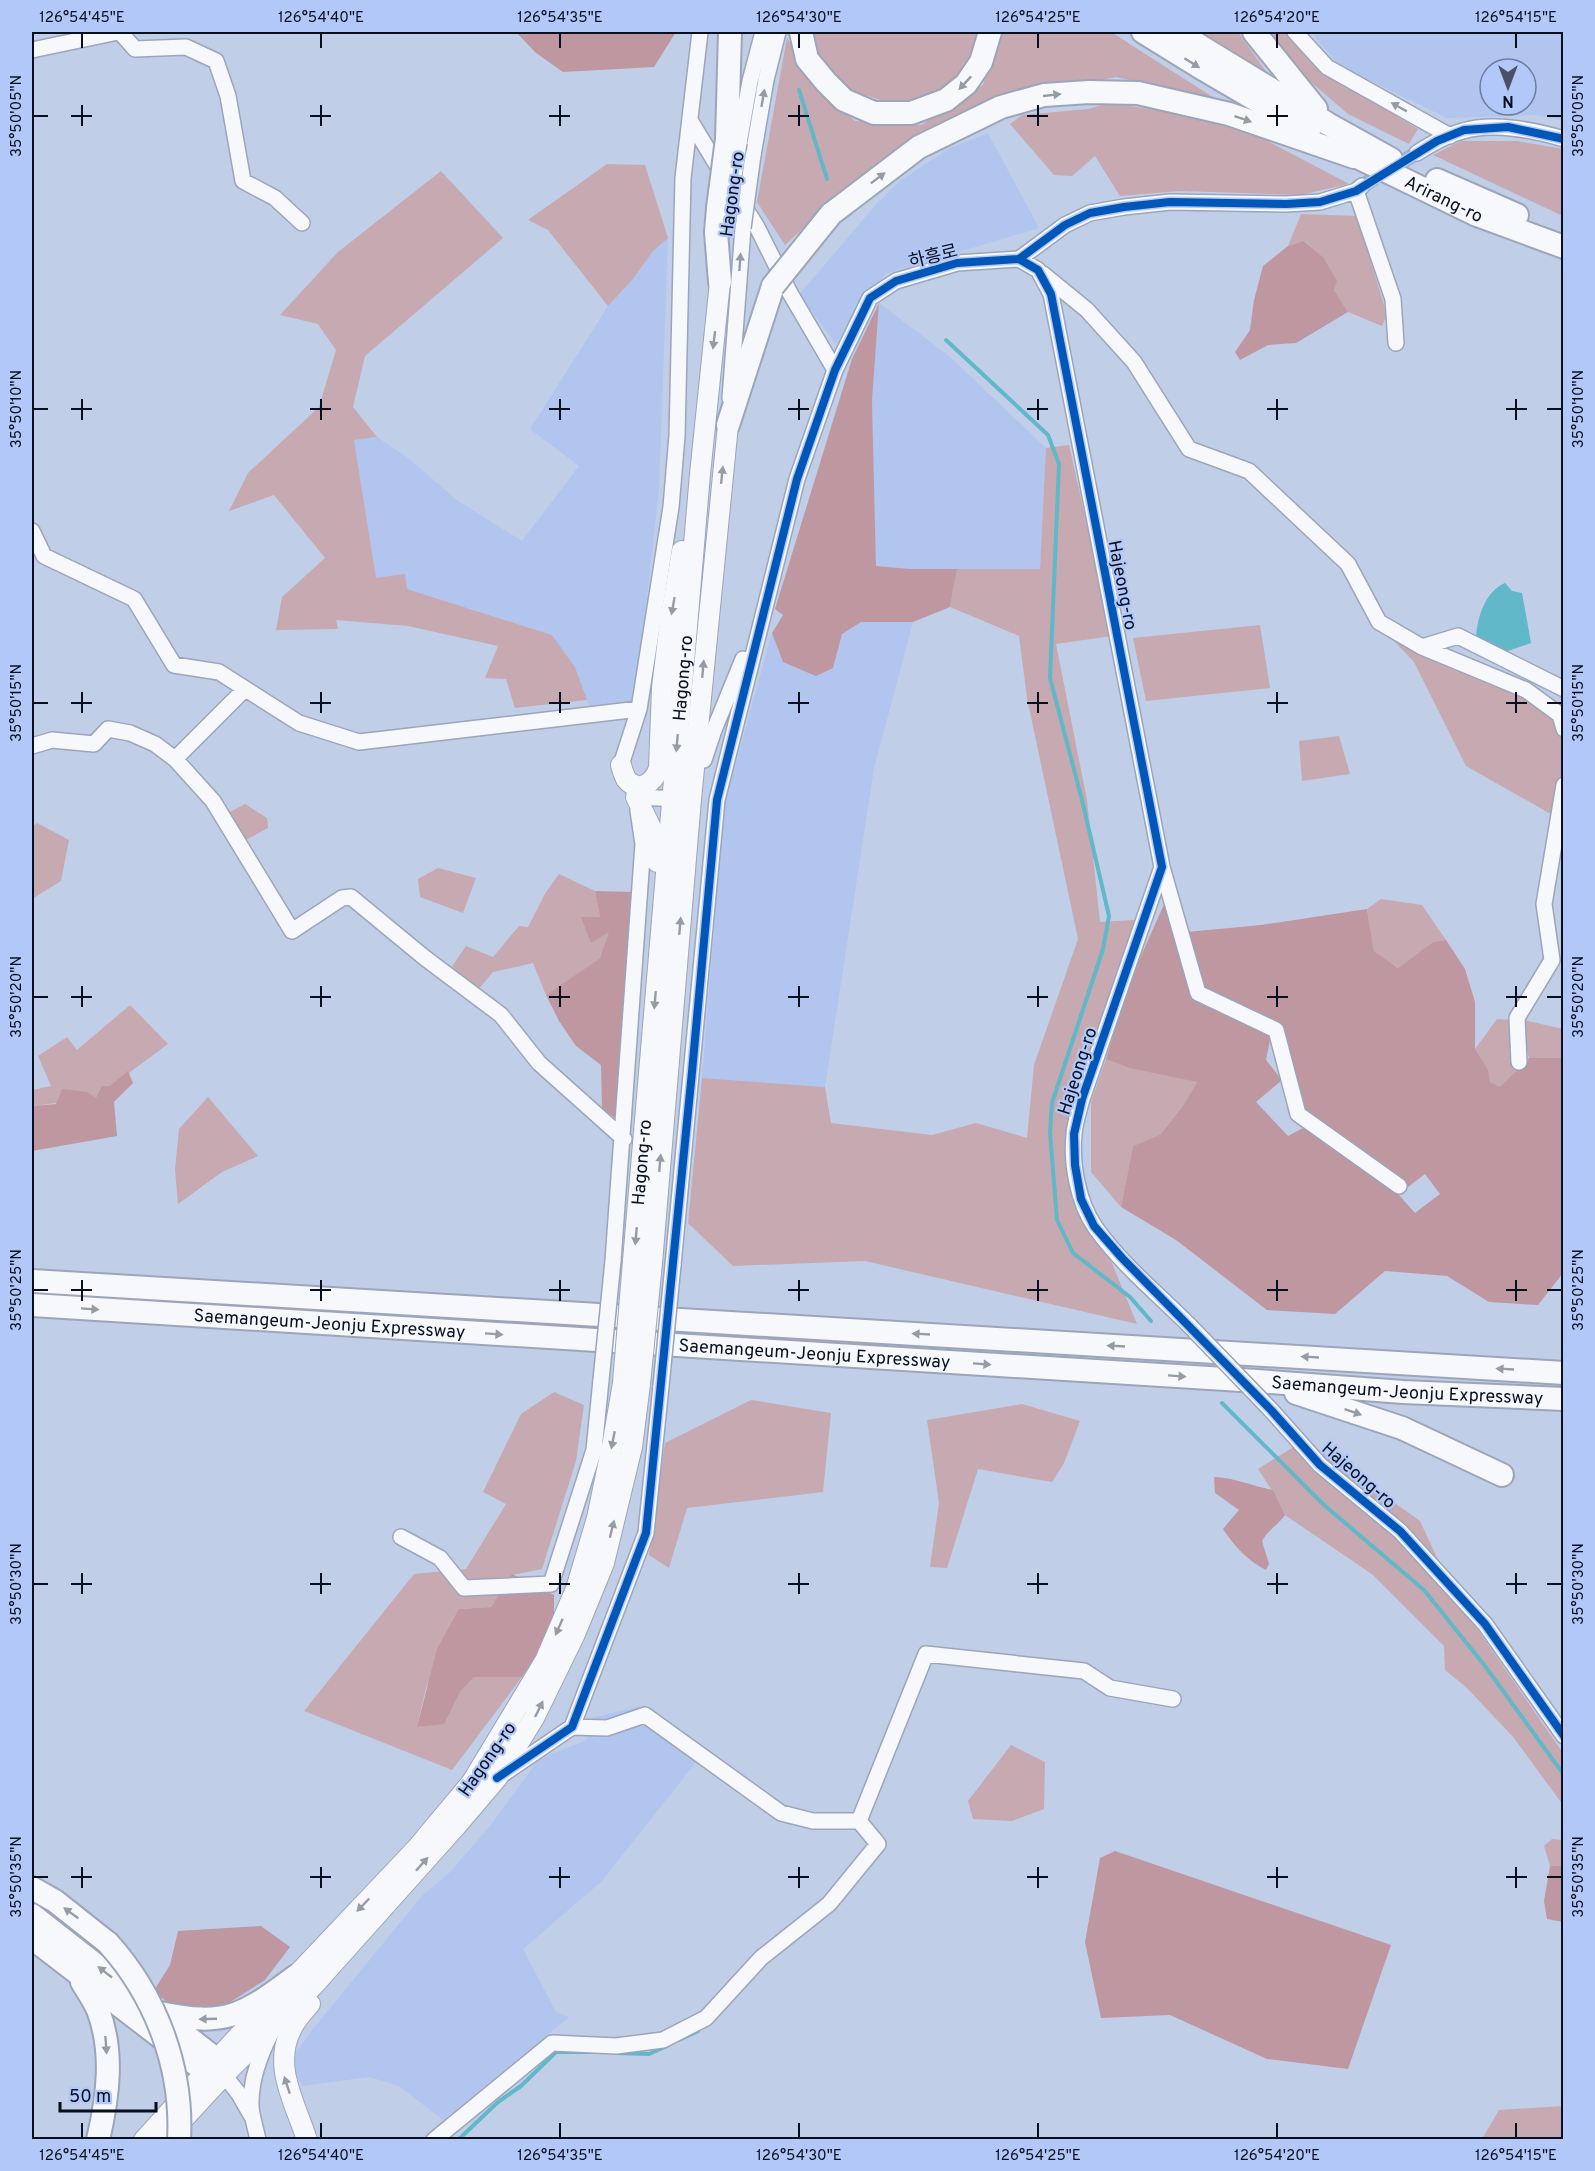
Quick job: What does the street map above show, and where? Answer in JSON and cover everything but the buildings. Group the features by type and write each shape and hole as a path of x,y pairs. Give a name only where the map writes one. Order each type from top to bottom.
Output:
{"highway":[{"path":"720,282 716,232 723,212 733,141 729,32"},
{"path":"801,32 807,59 844,100 874,112 911,112 946,100 966,84 981,62 990,32"},
{"name":"Arirang-ro","path":"1143,32 1354,157 1477,215 1563,247"},
{"name":"Arirang-ro","path":"1177,32 1328,124 1387,157 1516,214 1563,232"},
{"path":"1254,32 1328,124"},
{"path":"728,425 773,286 831,214 919,147 1001,107 1044,95 1089,92 1138,93 1229,114 1354,157"},
{"name":"Saemangeum-Jeonju Expressway","path":"32,1281 1563,1373"},
{"name":"Saemangeum-Jeonju Expressway","path":"32,1305 1403,1392 1563,1400"},
{"path":"1257,1382 1402,1428 1502,1475"},
{"path":"32,1888 55,1901 108,1943 136,1977 160,2029 176,2080 180,2114 179,2139"},
{"path":"32,1915 157,2013 216,2069"},
{"path":"32,1938 77,1973 216,2069"},
{"path":"77,1973 97,2008 105,2034 108,2071 104,2112 98,2139"},
{"path":"157,2013 187,2019 212,2020 237,2014 264,2000 296,1976"}],"main road":[{"name":"Hagong-ro","path":"144,2139 216,2069 276,2023 313,1986 497,1778 534,1718 575,1634 604,1563 632,1447 631,1383 681,799 705,424 720,282"},
{"path":"621,765 626,779 635,785 645,786 654,780 659,768 662,688 670,622 705,424"},
{"name":"Hagong-ro","path":"643,1262 658,970 681,799 695,760 728,425"},
{"path":"636,797 656,838 658,970"},
{"name":"Hagong-ro","path":"164,2139 216,2069 296,1976 417,1848 472,1782 545,1661 576,1589 597,1518 613,1441 631,1383"},
{"path":"307,2139 284,2076 286,2043 296,2021 347,1960 396,1892"}],"street":[{"path":"32,50 119,32 135,49 186,47 216,61 228,96 243,182 275,198 302,223"},
{"path":"401,1537 440,1558 464,1588 551,1584 594,1450 624,1139 643,844 636,797 623,784 621,765 639,709 671,507 678,424 683,178 700,32"},
{"name":"Hagong-ro","path":"733,141 763,32"},
{"name":"Hagong-ro","path":"728,425 743,228 766,80 778,32"},
{"path":"1295,32 1327,67 1450,136"},
{"path":"690,122 758,227 790,293 835,370"},
{"path":"1417,153 1464,130 1508,127 1563,139"},
{"path":"1396,342 1394,299 1359,189 1320,202 1286,204 1170,201 1090,213 1065,225 1019,259 1038,270 1087,310 1134,362 1189,449 1249,471 1348,564 1379,622 1422,647 1526,690 1560,715 1563,729"},
{"name":"하흥로","path":"761,614 797,479 835,370 870,298 896,280 957,263 1019,259"},
{"name":"Hajeong-ro","path":"1038,270 1051,294 1162,867 1082,1099 1074,1134 1075,1165 1081,1199 1094,1226 1122,1258 1271,1410 1320,1465 1400,1531 1485,1624 1563,1736"},
{"path":"32,531 44,556 134,599 174,665 219,672 299,723 359,742 639,709"},
{"path":"695,760 704,760 761,614"},
{"path":"497,1778 572,1727 646,1533 717,800 761,614"},
{"path":"1422,647 1458,636 1563,689"},
{"path":"175,759 245,689"},
{"path":"32,746 52,740 94,744 108,729 130,733 155,744 175,759 213,801 292,932 342,898 351,897 425,958 501,1015 539,1063 624,1139"},
{"path":"1519,1062 1517,1018 1552,960 1544,904 1555,831 1561,817 1563,785"},
{"path":"636,797 681,799"},
{"path":"1162,867 1198,993 1276,1030 1298,1114 1399,1186"},
{"path":"859,1821 926,1654 1084,1671 1110,1688 1173,1699"},
{"path":"434,2139 552,2043 616,2046 663,2040 706,2018 761,1958 830,1904 879,1844 859,1821 813,1821 781,1813 645,1715 607,1728 572,1727"},
{"path":"258,2139 251,2093 259,2060 276,2023"},
{"path":"216,2069 245,2103 254,2122"}],"shaded area":[{"path":"516,32 676,32 654,67 563,72 536,53"},
{"path":"814,32 979,32 979,39 962,75 939,95 890,103 850,90 816,51"},
{"path":"999,32 1111,32 1219,101 1116,77 965,110 847,188 785,245 757,202 787,38 815,85 855,121 921,125 983,85"},
{"path":"1200,32 1238,32 1267,73"},
{"path":"1265,32 1285,32 1326,74 1418,129 1409,144 1348,114 1298,71"},
{"path":"1321,32 1563,32 1563,120 1538,116 1538,57 1478,57 1478,117 1447,118 1340,66 1314,36"},
{"path":"1109,103 1192,115 1264,139 1349,184 1300,195 1180,191 1120,196 1095,156 1072,176 1054,175 1010,124 1022,115 1088,109"},
{"path":"988,133 1039,228 885,274 836,344 799,295 878,202 901,180 950,148"},
{"path":"1461,141 1517,141 1563,149 1563,216 1433,155"},
{"path":"607,164 645,165 668,238 653,251 633,279 608,306 548,230 528,220"},
{"path":"441,171 503,238 365,356 353,407 377,437 354,440 376,578 405,574 407,589 552,635 575,667 587,700 515,708 506,679 485,678 498,646 408,626 336,620 338,629 276,630 282,597 325,558 274,495 229,511 248,473 319,407 336,350 318,324 280,315 338,252"},
{"path":"1301,214 1357,216 1387,315 1382,326 1348,312 1334,290 1323,257 1305,241 1288,246"},
{"path":"668,238 659,490 635,704 591,711 575,667 552,635 376,579 354,440 377,437 408,458 458,501 522,541 579,466 530,429 608,306 633,279 653,251"},
{"path":"1304,241 1323,257 1337,281 1334,290 1348,312 1296,343 1268,345 1240,360 1235,352 1250,330 1254,300 1263,266 1288,246"},
{"path":"879,303 949,356 1046,448 1040,569 911,569 876,566 872,401"},
{"path":"879,303 872,401 876,566 957,569 950,607 913,622 861,622 842,634 833,668 816,676 783,662 772,633 783,615 775,609 852,359"},
{"path":"1069,445 1112,636 1056,644 1087,800 1100,922 1135,920 1065,1137 1076,1210 1102,1239 1137,1324 865,1261 733,1266 688,1223 702,1078 825,1087 831,1123 932,1135 976,1123 1027,1138 1034,1065 1078,939 1027,698 1019,636 950,607 957,569 1040,569 1046,448"},
{"path":"1505,583 1512,591 1522,593 1531,643 1505,652 1476,639 1483,606 1492,592"},
{"path":"861,622 913,622 874,768 825,1087 702,1078 724,806 772,633 783,662 833,668 842,634"},
{"path":"1260,625 1270,688 1146,701 1133,638"},
{"path":"1392,639 1451,650 1563,706 1563,815 1549,813 1466,766 1414,662"},
{"path":"1339,736 1350,774 1302,781 1299,741"},
{"path":"245,804 267,818 268,828 244,841 230,812"},
{"path":"37,823 69,840 61,881 32,899 32,827"},
{"path":"438,868 476,878 463,913 420,897 418,879"},
{"path":"559,874 595,891 600,917 581,917 610,931 600,958 546,995 533,963 493,972 478,990 449,971 466,946 493,957 519,926 528,927 546,892"},
{"path":"595,891 634,892 618,1120 602,1109 601,1065 576,1046 559,1021 546,995 600,958 609,932 591,943 581,917 600,917"},
{"path":"1381,899 1422,905 1446,940 1433,942 1398,968 1374,951 1367,909"},
{"path":"1165,902 1197,997 1271,1035 1266,1060 1282,1080 1256,1102 1288,1136 1303,1128 1391,1186 1415,1213 1440,1194 1425,1174 1408,1187 1302,1112 1282,1028 1204,990 1187,932 1261,925 1367,909 1374,951 1398,968 1433,942 1446,940 1465,969 1475,1002 1475,1049 1488,1070 1490,1082 1500,1087 1529,1058 1563,1058 1563,1273 1538,1305 1489,1302 1447,1276 1385,1271 1335,1314 1267,1310 1176,1240 1121,1207 1133,1146 1161,1134 1184,1104 1197,1082 1130,1068 1106,1059 1129,983"},
{"path":"130,1005 168,1044 96,1098 32,1106 32,1090 51,1086 38,1056 67,1037 77,1050"},
{"path":"1497,1019 1512,1020 1518,1069 1500,1088 1490,1082 1475,1049"},
{"path":"1524,1020 1563,1029 1563,1058 1529,1058 1524,1040"},
{"path":"1106,1059 1197,1082 1184,1104 1161,1134 1133,1146 1121,1207 1091,1172 1091,1102"},
{"path":"128,1071 133,1083 114,1102 117,1136 32,1151 32,1106 56,1104 62,1089 87,1092 96,1098 102,1086 110,1086"},
{"path":"208,1097 258,1156 222,1172 178,1204 175,1169 179,1129"},
{"path":"554,1392 584,1405 576,1461 542,1569 512,1575 491,1607 459,1609 426,1688 417,1727 444,1723 460,1692 474,1677 522,1677 452,1770 304,1711 414,1574 466,1569 506,1504 483,1492 521,1414"},
{"path":"751,1400 831,1413 823,1492 687,1508 669,1568 649,1555 665,1443"},
{"path":"1022,1404 1080,1421 1064,1463 1052,1482 978,1469 947,1568 930,1567 939,1503 927,1420"},
{"path":"1305,1440 1420,1521 1455,1597 1563,1753 1563,1805 1514,1738 1466,1687 1445,1670 1444,1646 1373,1575 1285,1515 1258,1469"},
{"path":"1214,1477 1273,1490 1285,1515 1262,1541 1269,1564 1266,1570 1242,1552 1223,1529 1239,1510 1215,1493"},
{"path":"512,1574 554,1595 554,1617 537,1654 522,1677 474,1677 460,1692 444,1724 417,1727 437,1649 459,1609 491,1607"},
{"path":"641,1706 696,1762 602,1881 523,1949 556,2012 569,2017 443,2120 399,2086 369,2077 303,2086 288,2064 312,2030 422,1896 450,1872 490,1826 539,1759 587,1740 592,1718"},
{"path":"1011,1745 1045,1762 1044,1809 1012,1821 973,1819 968,1801"},
{"path":"1552,1839 1563,1840 1563,1866 1550,1866 1544,1846"},
{"path":"1115,1851 1391,1945 1348,2069 1267,2059 1170,2015 1101,2018 1085,1942 1100,1858"},
{"path":"1550,1866 1563,1866 1563,1922 1547,1919 1544,1901"},
{"path":"261,1926 290,1947 265,1980 221,2008 179,2010 153,1992 170,1965 178,1931"},
{"path":"1563,2106 1563,2139 1482,2139 1499,2110"}],"waterway":[{"path":"799,90 827,179"},
{"path":"946,340 1048,435 1059,464 1050,678 1109,916 1103,949 1052,1103 1050,1133 1057,1220 1073,1253 1130,1297 1151,1321"},
{"path":"1222,1403 1324,1505 1424,1590 1485,1666 1564,1775"},
{"path":"679,2040 698,2031"},
{"path":"617,2053 649,2054 667,2046"},
{"path":"458,2140 498,2102 521,2086 556,2052 591,2052"}],"tunnel":[{"path":"1362,186 1417,153"}],"cycle path":[{"path":"497,1778 572,1727 646,1533 717,800 797,479 835,370 870,298 896,281 957,263 1019,259 1065,225 1090,213 1170,202 1286,204 1320,202 1356,191 1437,141 1464,130 1508,127 1564,139"},
{"path":"1019,259 1038,270 1051,294 1162,867 1082,1099 1074,1134 1075,1165 1081,1199 1094,1226 1122,1258 1271,1410 1320,1465 1400,1531 1485,1624 1564,1736"}]}
